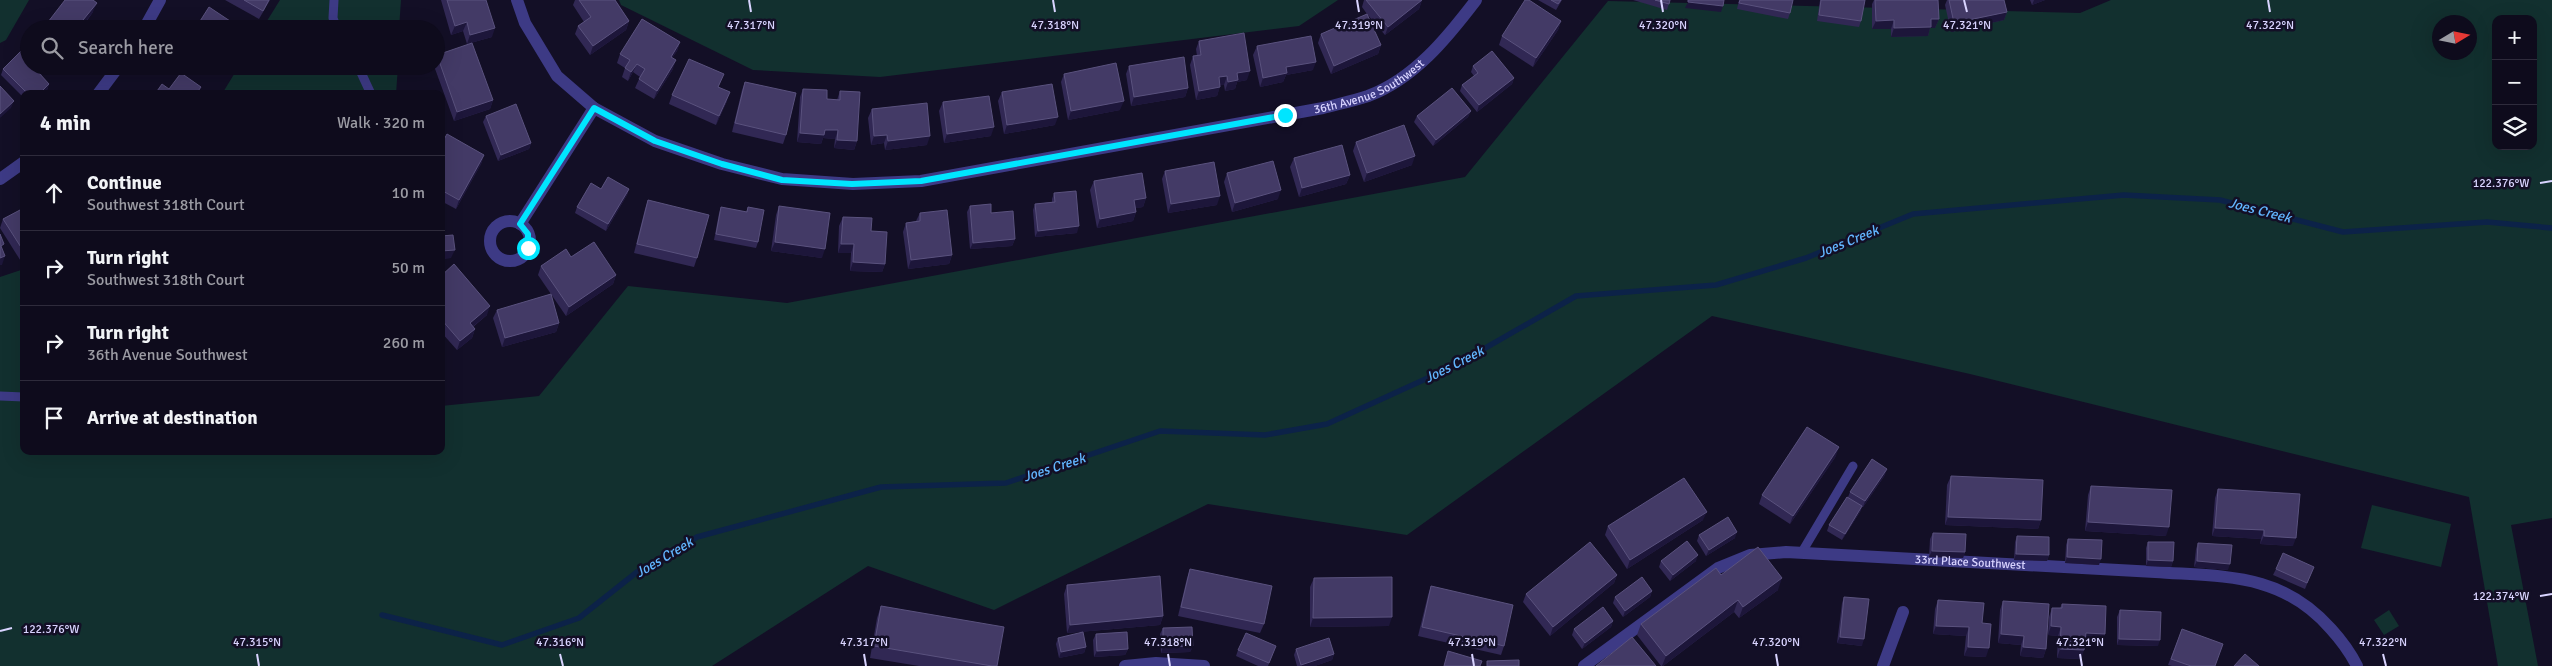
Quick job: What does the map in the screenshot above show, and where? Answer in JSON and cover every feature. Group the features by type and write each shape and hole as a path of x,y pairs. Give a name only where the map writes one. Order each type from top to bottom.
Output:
{"street":[{"path":"149,20 160,0"},
{"name":"36th Avenue Southwest","path":"517,0 525,23 557,76 594,108 655,141 722,164 782,180 852,184 921,181 1323,108 1369,96 1399,80 1444,42 1476,0"},
{"path":"101,90 112,75"},
{"path":"520,224 594,108"},
{"path":"0,179 20,165"},
{"name":"33rd Place Southwest","path":"1584,666 1704,576 1725,564 1756,554 1802,552 2164,572 2255,582 2284,591 2315,611 2341,639 2357,666"},
{"path":"1883,666 1903,612"},
{"path":"1125,666 1156,663 1204,666"}],"lane":[{"path":"334,0 334,20"},
{"path":"362,75 369,90"},
{"path":"0,396 20,397"},
{"path":"1802,552 1853,466"}],"green space":[{"path":"0,0 29,0 6,40 0,43"},
{"path":"280,0 401,0 400,20 268,20"},
{"path":"619,0 1338,0 1299,26 880,77 753,70 621,5"},
{"path":"2111,0 2552,0 2552,518 2511,525 2538,666 2498,666 2469,497 1970,374 1712,316 1407,535 1208,504 994,610 868,566 712,666 0,666 0,277 20,270 20,455 445,455 445,406 539,396 628,286 787,303 1465,177 1608,1 2080,13"},
{"path":"234,75 397,75 396,90 224,90"},
{"path":"2372,505 2451,524 2441,567 2361,548"},
{"path":"2389,610 2399,626 2384,635 2374,620"}],"building":[{"path":"65,0 93,0 97,3 83,20 50,20"},
{"path":"244,0 269,0 263,11"},
{"path":"447,0 486,0 495,28 470,35 467,22 455,26"},
{"path":"579,0 615,0 629,21 593,46 578,26 591,17"},
{"path":"1366,0 1422,0 1388,27"},
{"path":"1525,0 1529,0 1561,21 1536,58 1502,36"},
{"path":"1551,0 1561,0 1558,4"},
{"path":"1655,0 1670,0 1669,4"},
{"path":"1688,0 1724,0 1723,6 1688,2"},
{"path":"1740,0 1793,0 1790,13 1739,3"},
{"path":"1821,0 1865,0 1861,21 1819,15"},
{"path":"1875,0 1938,0 1939,19 1931,19 1931,27 1894,28 1894,20 1876,21"},
{"path":"1949,0 2004,0 2007,12 1954,23"},
{"path":"209,7 228,20 201,20"},
{"path":"1367,14 1381,45 1334,66 1321,34"},
{"path":"642,19 680,42 671,57 676,60 657,91 639,79 645,69 637,64 631,72 625,68 630,60 620,54"},
{"path":"1244,33 1250,71 1237,73 1238,80 1228,82 1227,76 1219,77 1220,87 1199,91 1193,56 1201,55 1199,41"},
{"path":"1311,36 1316,62 1286,67 1287,73 1263,78 1257,46"},
{"path":"472,43 493,100 457,112 444,75 445,52"},
{"path":"1492,51 1514,78 1479,105 1462,85 1478,73 1473,66"},
{"path":"20,52 20,75 41,75 49,84 43,90 24,90 3,69"},
{"path":"1184,57 1188,88 1134,97 1129,66"},
{"path":"689,59 724,74 718,87 730,92 719,116 672,95"},
{"path":"1116,63 1124,101 1071,111 1064,74"},
{"path":"180,75 184,75 201,87 199,90 158,90 162,84 169,89"},
{"path":"745,82 796,93 786,135 735,123"},
{"path":"1052,84 1058,117 1007,125 1002,92"},
{"path":"0,86 14,101 0,114"},
{"path":"1452,88 1471,111 1436,140 1417,116"},
{"path":"803,89 827,90 827,99 840,100 840,91 860,92 857,141 837,140 838,130 825,130 824,135 800,133"},
{"path":"989,96 994,127 947,134 943,102"},
{"path":"927,103 930,136 888,141 887,135 874,136 872,109"},
{"path":"516,104 531,143 501,155 486,116"},
{"path":"1404,125 1415,156 1367,173 1356,142"},
{"path":"447,134 484,155 459,200 445,192 445,138"},
{"path":"1342,145 1350,175 1302,188 1294,158"},
{"path":"1273,161 1281,190 1235,203 1227,173"},
{"path":"1214,162 1220,196 1171,204 1165,171"},
{"path":"1142,173 1146,198 1134,200 1136,212 1100,219 1094,181"},
{"path":"608,177 629,189 608,224 577,207 591,183 601,189"},
{"path":"1076,191 1079,226 1038,231 1035,204 1055,202 1054,193"},
{"path":"648,200 709,215 697,258 637,244"},
{"path":"991,204 991,213 1013,211 1015,239 973,243 970,206"},
{"path":"779,206 830,213 825,249 775,242"},
{"path":"721,207 747,212 748,207 764,210 758,242 716,234"},
{"path":"20,210 20,246 3,219"},
{"path":"947,210 952,255 911,260 906,223 920,221 920,213"},
{"path":"843,217 872,218 871,231 887,232 885,264 853,262 854,244 841,244"},
{"path":"0,234 4,244 1,246 5,256 0,258"},
{"path":"453,235 455,250 445,251 445,236"},
{"path":"594,242 616,275 569,307 541,266 566,249 571,257"},
{"path":"454,264 490,306 470,323 475,329 460,341 445,324 445,272"},
{"path":"551,294 559,323 505,338 497,310"},
{"path":"1807,427 1839,447 1793,516 1762,495"},
{"path":"1872,459 1887,469 1865,501 1850,492"},
{"path":"1951,476 2043,480 2041,520 1948,517"},
{"path":"1684,478 1707,512 1630,560 1608,526"},
{"path":"2091,486 2172,490 2169,527 2088,522"},
{"path":"2218,489 2300,494 2296,538 2264,536 2264,530 2215,528"},
{"path":"1847,497 1862,506 1845,534 1829,525"},
{"path":"1728,517 1737,532 1709,550 1699,535"},
{"path":"1933,533 1966,534 1965,552 1932,551"},
{"path":"2017,536 2049,537 2049,555 2016,554"},
{"path":"2068,539 2102,540 2101,559 2067,557"},
{"path":"1687,541 1698,555 1673,575 1661,561"},
{"path":"1590,542 1617,575 1553,627 1526,594"},
{"path":"2148,542 2174,542 2173,561 2148,560"},
{"path":"2198,543 2232,545 2230,564 2197,561"},
{"path":"1758,547 1782,578 1743,607 1738,600 1666,656 1641,624 1716,568 1721,575"},
{"path":"2283,553 2314,567 2307,583 2276,569"},
{"path":"1190,569 1272,586 1264,624 1181,607"},
{"path":"1160,576 1163,616 1070,625 1067,585"},
{"path":"1392,577 1392,617 1313,618 1314,578"},
{"path":"1642,577 1652,591 1625,611 1615,597"},
{"path":"1431,586 1513,605 1504,646 1422,627"},
{"path":"1844,597 1869,599 1864,639 1840,637"},
{"path":"1938,600 1984,603 1982,623 1991,624 1989,648 1968,647 1969,627 1936,626"},
{"path":"2003,601 2049,604 2046,649 2023,647 2024,636 2001,634"},
{"path":"2062,604 2106,606 2105,634 2086,633 2084,650 2060,649 2061,627 2051,626 2052,608 2062,608"},
{"path":"881,606 1004,627 997,666 874,646"},
{"path":"1603,607 1613,621 1585,643 1574,629"},
{"path":"2120,610 2161,612 2160,640 2119,639"},
{"path":"1192,627 1193,646 1163,647 1163,628"},
{"path":"2182,629 2223,644 2215,666 2191,666 2171,659"},
{"path":"1083,632 1086,647 1061,652 1058,638"},
{"path":"1127,632 1128,649 1097,651 1096,634"},
{"path":"1246,633 1276,646 1269,663 1238,650"},
{"path":"1632,637 1656,666 1596,666"},
{"path":"1329,638 1334,654 1301,665 1296,649"},
{"path":"1448,651 1482,661 1480,666 1444,666"},
{"path":"2245,654 2259,666 2234,666"},
{"path":"1519,660 1519,666 1487,666 1487,661"}],"waterway":[{"name":"Joes Creek","path":"382,615 502,645 579,618 637,572 697,537 881,487 1006,483 1160,431 1265,435 1327,424 1454,366 1576,296 1716,285 1806,258 1913,214 2124,195 2220,200 2343,232 2487,222 2552,228"}],"route":[{"path":"528,248 530,241 528,234 520,224 594,108 655,141 722,164 782,180 852,184 921,181 1285,115"}]}
